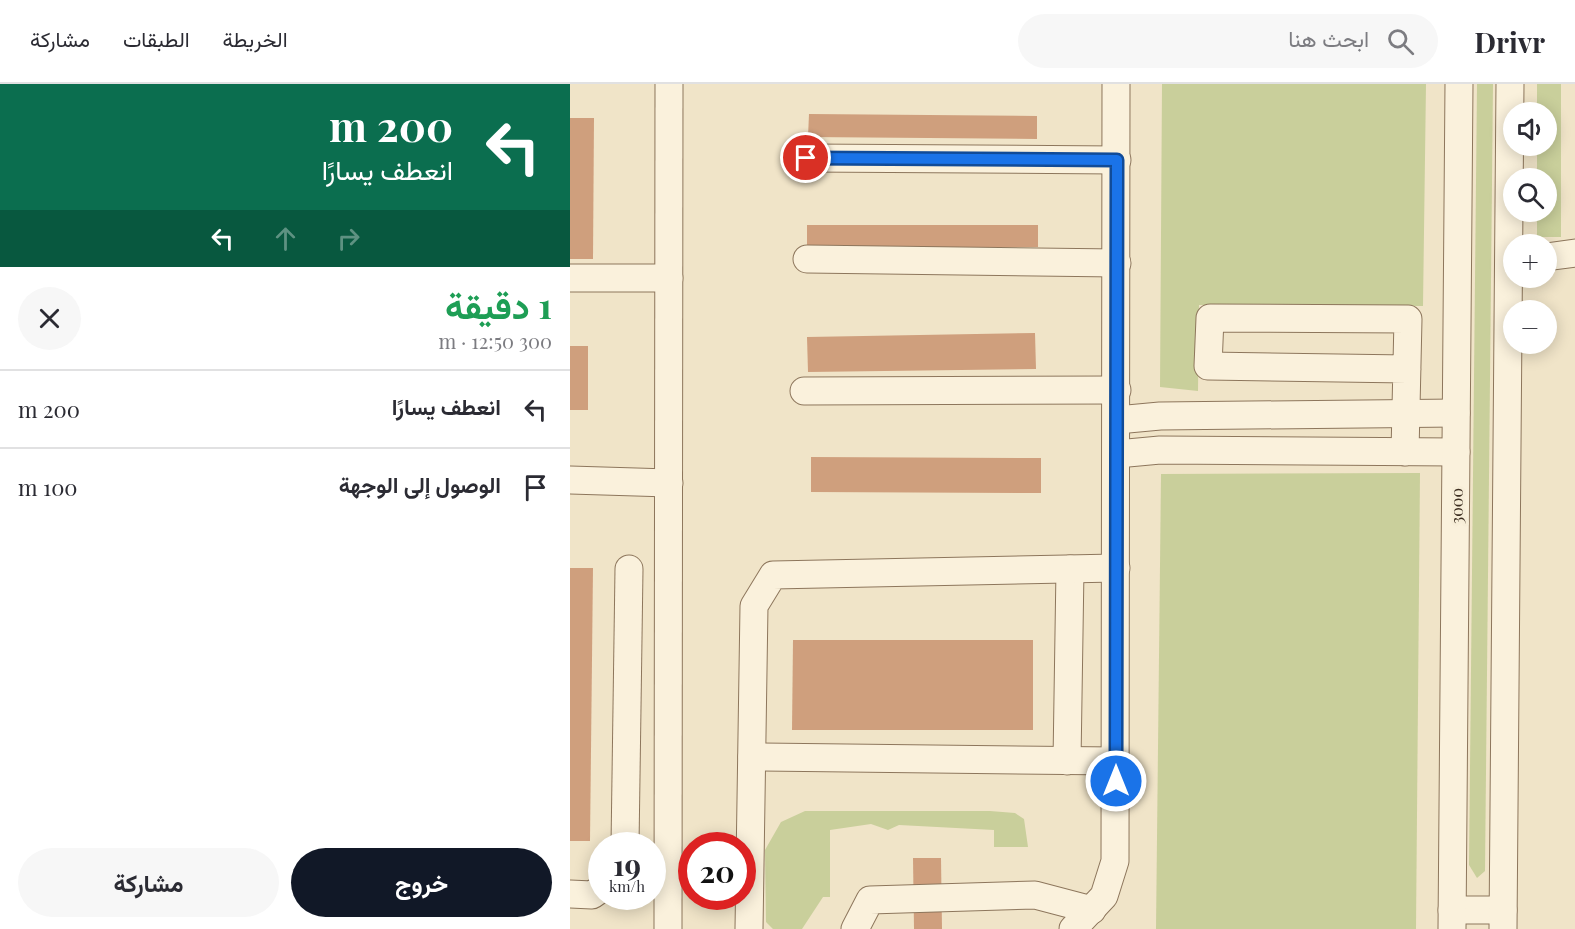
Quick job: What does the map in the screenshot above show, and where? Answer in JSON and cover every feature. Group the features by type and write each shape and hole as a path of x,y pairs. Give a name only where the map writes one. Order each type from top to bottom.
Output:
{"street":[{"path":"668,929 669,84"},
{"path":"1073,929 1104,896 1115,861 1116,84"},
{"name":"3000","path":"1452,919 1460,84"},
{"path":"1510,84 1511,234"},
{"path":"806,158 1117,160"},
{"path":"1557,255 1575,253"},
{"path":"807,259 1117,263"},
{"path":"570,278 669,278"},
{"path":"1452,919 1503,920 1511,288"},
{"path":"1405,452 1406,414 1407,369 1408,319 1210,318 1208,366 1407,369"},
{"path":"804,391 1117,390"},
{"path":"1117,420 1160,416 1456,413"},
{"path":"1117,454 1160,450 1456,452"},
{"path":"570,480 669,483"},
{"path":"749,929 754,606 773,575 1116,568"},
{"path":"625,832 629,569"},
{"path":"1067,761 1070,569"},
{"path":"752,757 1116,761"},
{"path":"570,894 588,895"},
{"path":"855,929 870,900 1035,895 1092,910"}],"green space":[{"path":"1162,84 1426,84 1423,306 1199,305 1198,391 1160,387"},
{"path":"1477,84 1493,84 1485,871 1477,878 1469,865"},
{"path":"1537,84 1561,84 1561,237 1557,237 1557,234 1537,234 1537,222 1557,222 1557,168 1537,168 1537,156 1557,156 1557,102 1537,102"},
{"path":"1420,473 1416,929 1156,929 1161,474"},
{"path":"805,811 1015,813 1024,819 1028,847 994,847 994,830 899,825 888,830 871,824 830,830 830,897 823,897 802,929 773,929 766,922 765,850 781,822"}],"building":[{"path":"809,114 1037,116 1037,139 808,137"},
{"path":"570,118 594,118 593,259 570,259"},
{"path":"807,225 1038,225 1038,247 807,248"},
{"path":"1035,333 1036,369 808,372 807,337"},
{"path":"570,346 588,346 588,410 570,410"},
{"path":"811,457 1041,458 1041,493 811,492"},
{"path":"570,568 593,568 590,832 588,832 588,841 570,841"},
{"path":"793,640 1033,640 1033,730 792,730"},
{"path":"913,858 941,858 942,929 914,929"}],"route":[{"path":"806,158 1117,160 1116,781"}]}
